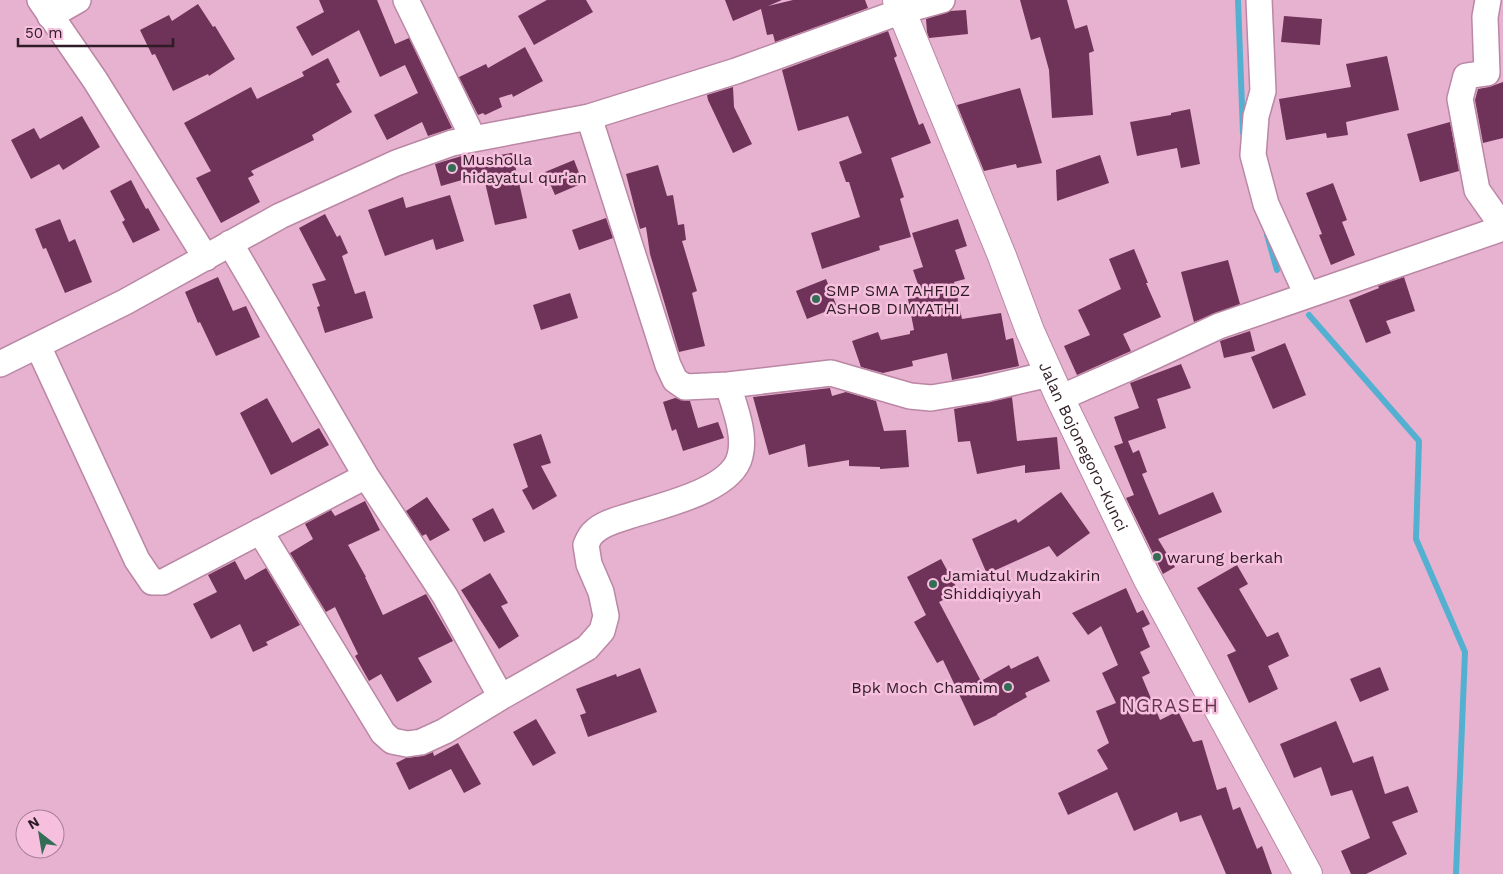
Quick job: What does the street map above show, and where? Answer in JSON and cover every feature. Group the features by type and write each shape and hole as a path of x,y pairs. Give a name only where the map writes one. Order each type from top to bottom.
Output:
{"main road":[{"name":"Jalan Bojonegoro-Kunci","path":"899,6 1054,386 1147,578 1308,874"}],"street":[{"path":"78,0 45,8 94,80 206,258"},
{"path":"406,0 473,138"},
{"path":"0,364 206,258 230,243 303,205 396,162 452,142 589,117 736,71 899,6 942,0"},
{"path":"1260,0 1263,91 1256,116 1253,155 1266,204 1299,298"},
{"path":"589,117 668,365 675,380 685,387 728,385 832,373 910,396 931,398 985,389 1054,386 1503,227 1476,190 1460,99 1466,76 1487,73 1485,17 1488,0"},
{"path":"230,243 366,476 445,596 501,697"},
{"path":"38,346 137,560 152,582 163,582 366,476"},
{"path":"260,530 383,733 392,741 407,744 421,742 445,732 501,697 587,648 602,631 606,616 601,592 589,564 586,544 593,532 608,523 689,496 717,484 733,471 740,456 741,434 728,385"}],"building":[{"path":"319,0 377,0 395,44 409,38 452,128 428,136 422,122 387,140 374,115 418,93 405,65 380,77 359,30 312,56 296,27 324,12"},
{"path":"547,0 586,0 593,12 534,45 518,16"},
{"path":"725,0 782,0 768,6 793,0 865,0 868,8 775,42 773,34 767,35 761,9 733,21"},
{"path":"1020,0 1067,0 1075,29 1087,25 1094,51 1089,53 1093,115 1052,118 1049,70 1040,37 1031,40"},
{"path":"198,4 213,27 215,26 235,59 209,76 208,74 173,91 155,54 152,55 140,30 169,15 172,21"},
{"path":"966,10 968,34 929,38 926,19 950,11"},
{"path":"1284,16 1322,19 1320,45 1281,42"},
{"path":"888,31 897,56 894,58 919,125 923,123 931,143 891,158 904,197 900,199 911,237 879,246 880,250 822,269 811,233 860,217 849,182 846,182 839,162 862,153 848,116 798,131 782,70"},
{"path":"525,47 543,81 513,97 512,94 499,98 502,107 485,115 483,113 478,115 459,77 486,64 488,68"},
{"path":"1387,56 1399,110 1346,122 1348,135 1327,138 1326,133 1286,140 1279,99 1351,87 1346,64"},
{"path":"328,58 340,82 336,84 352,112 312,135 314,140 251,171 254,175 248,178 260,202 221,223 196,178 211,171 184,123 251,87 257,99 304,76 302,72"},
{"path":"1503,82 1503,138 1483,143 1475,100 1478,89"},
{"path":"733,87 734,107 752,144 733,153 707,95"},
{"path":"1020,88 1042,163 1017,168 1016,164 984,171 957,105"},
{"path":"1190,109 1200,164 1181,168 1177,148 1137,156 1130,122 1171,115 1171,113"},
{"path":"82,116 100,147 63,170 59,164 31,179 11,140 34,128 40,139"},
{"path":"1450,122 1459,171 1420,182 1407,134"},
{"path":"517,152 520,163 515,165 527,218 495,225 483,174 441,186 435,164 465,155 467,161"},
{"path":"1100,155 1109,183 1057,201 1056,170"},
{"path":"574,160 583,183 555,195 545,172"},
{"path":"658,165 667,196 673,195 678,225 684,224 686,240 682,241 697,291 692,293 705,346 679,352 650,254 646,227 640,229 626,174"},
{"path":"131,180 146,209 148,208 160,230 133,243 122,222 125,220 110,191"},
{"path":"1333,183 1347,220 1342,222 1355,255 1331,265 1319,235 1322,234 1306,193"},
{"path":"450,195 464,241 436,250 433,239 385,256 368,210 403,197 406,208"},
{"path":"325,214 337,237 340,235 348,253 342,256 355,294 365,291 373,318 325,333 317,307 320,306 312,284 326,280 299,228"},
{"path":"606,218 613,238 579,250 572,230"},
{"path":"60,219 69,242 75,239 92,282 65,293 46,248 43,249 35,229"},
{"path":"958,219 967,246 955,250 965,279 954,282 962,319 1001,313 1006,340 1013,338 1019,366 952,380 947,353 912,361 913,366 883,373 861,367 852,341 878,332 881,340 910,334 910,331 914,330 908,299 922,296 913,270 923,267 912,233"},
{"path":"1134,249 1161,317 1123,334 1131,351 1077,375 1064,346 1090,335 1078,310 1121,289 1109,259"},
{"path":"1228,260 1240,304 1194,322 1181,272"},
{"path":"218,277 233,311 246,306 260,337 216,356 200,322 198,323 185,292"},
{"path":"1404,277 1415,311 1386,321 1391,333 1366,343 1349,300 1379,288 1378,286"},
{"name":"SMP SMA TAHFIDZ ASHOB DIMYATHI","path":"826,279 837,307 807,319 796,291"},
{"path":"570,293 578,318 541,330 533,305"},
{"path":"1250,331 1255,351 1224,358 1220,341"},
{"path":"1285,343 1306,395 1273,409 1251,357"},
{"path":"1181,364 1191,388 1157,399 1166,428 1128,441 1133,453 1139,450 1147,472 1142,474 1159,515 1213,492 1222,512 1158,539 1175,567 1163,574 1126,498 1134,495 1114,446 1123,443 1114,417 1139,408 1130,383"},
{"path":"830,388 832,396 846,392 876,401 884,431 906,430 909,467 880,469 880,467 849,466 849,460 808,467 805,444 769,455 753,397"},
{"path":"1012,397 1017,441 1057,437 1060,469 1025,473 1025,465 977,474 970,441 958,442 954,409"},
{"path":"267,398 292,443 319,428 329,445 271,475 240,413"},
{"path":"675,398 690,401 698,428 718,422 724,438 683,451 676,429 672,431 663,402"},
{"path":"541,434 551,463 541,466 557,496 533,510 522,490 528,487 513,444"},
{"path":"1061,492 1090,533 1057,557 1049,546 987,574 972,539 1016,519 1018,523"},
{"path":"427,497 450,530 430,541 426,534 422,536 406,511"},
{"path":"365,501 380,530 348,545 366,577 383,615 426,594 453,641 418,658 432,682 397,702 381,674 369,681 355,656 358,654 335,607 326,612 290,553 313,539 305,524 331,510 335,516"},
{"path":"493,508 505,532 484,542 472,519"},
{"path":"941,559 959,592 939,602 981,681 1009,665 1011,669 1038,656 1050,681 1025,693 1027,697 974,726 943,660 937,663 914,622 926,615 907,577"},
{"path":"235,561 245,580 266,568 300,625 266,642 268,645 253,652 240,624 211,639 193,604 217,592 208,575"},
{"path":"1237,565 1248,584 1239,589 1267,637 1278,632 1289,656 1268,666 1278,689 1249,703 1227,655 1236,651 1197,588"},
{"path":"490,573 508,603 501,606 519,636 499,649 461,590"},
{"path":"1126,588 1137,613 1143,610 1150,624 1142,628 1150,647 1140,652 1150,673 1142,677 1160,720 1178,711 1193,742 1202,740 1217,790 1226,787 1233,810 1240,807 1257,849 1262,846 1272,874 1226,874 1201,815 1180,822 1177,812 1134,831 1117,792 1068,815 1058,793 1108,769 1097,750 1109,743 1096,711 1116,703 1102,673 1118,665 1101,626 1088,635 1072,613"},
{"path":"1380,667 1389,690 1360,702 1350,679"},
{"path":"640,668 657,712 588,737 580,715 586,713 576,689 616,674 617,677"},
{"path":"536,719 556,753 533,766 513,732"},
{"path":"1336,721 1353,763 1373,756 1385,794 1408,786 1418,812 1392,822 1407,854 1366,874 1351,874 1341,851 1370,838 1352,790 1331,796 1321,767 1294,778 1280,744"},
{"path":"458,743 481,784 464,793 451,769 409,790 396,763 406,758 423,756 433,752 434,756"}],"waterway":[{"path":"1238,0 1243,133"},
{"path":"1267,235 1277,270"},
{"path":"1309,315 1419,441 1416,539 1465,652 1456,874"}],"place":[{"name":"Musholla hidayatul qur'an","path":"452,168"},
{"name":"SMP SMA TAHFIDZ ASHOB DIMYATHI","path":"816,299"},
{"name":"warung berkah","path":"1157,557"},
{"name":"Jamiatul Mudzakirin Shiddiqiyyah","path":"933,584"},
{"name":"Bpk Moch Chamim","path":"1008,687"}],"district":[{"name":"NGRASEH","path":"1170,705"}]}
